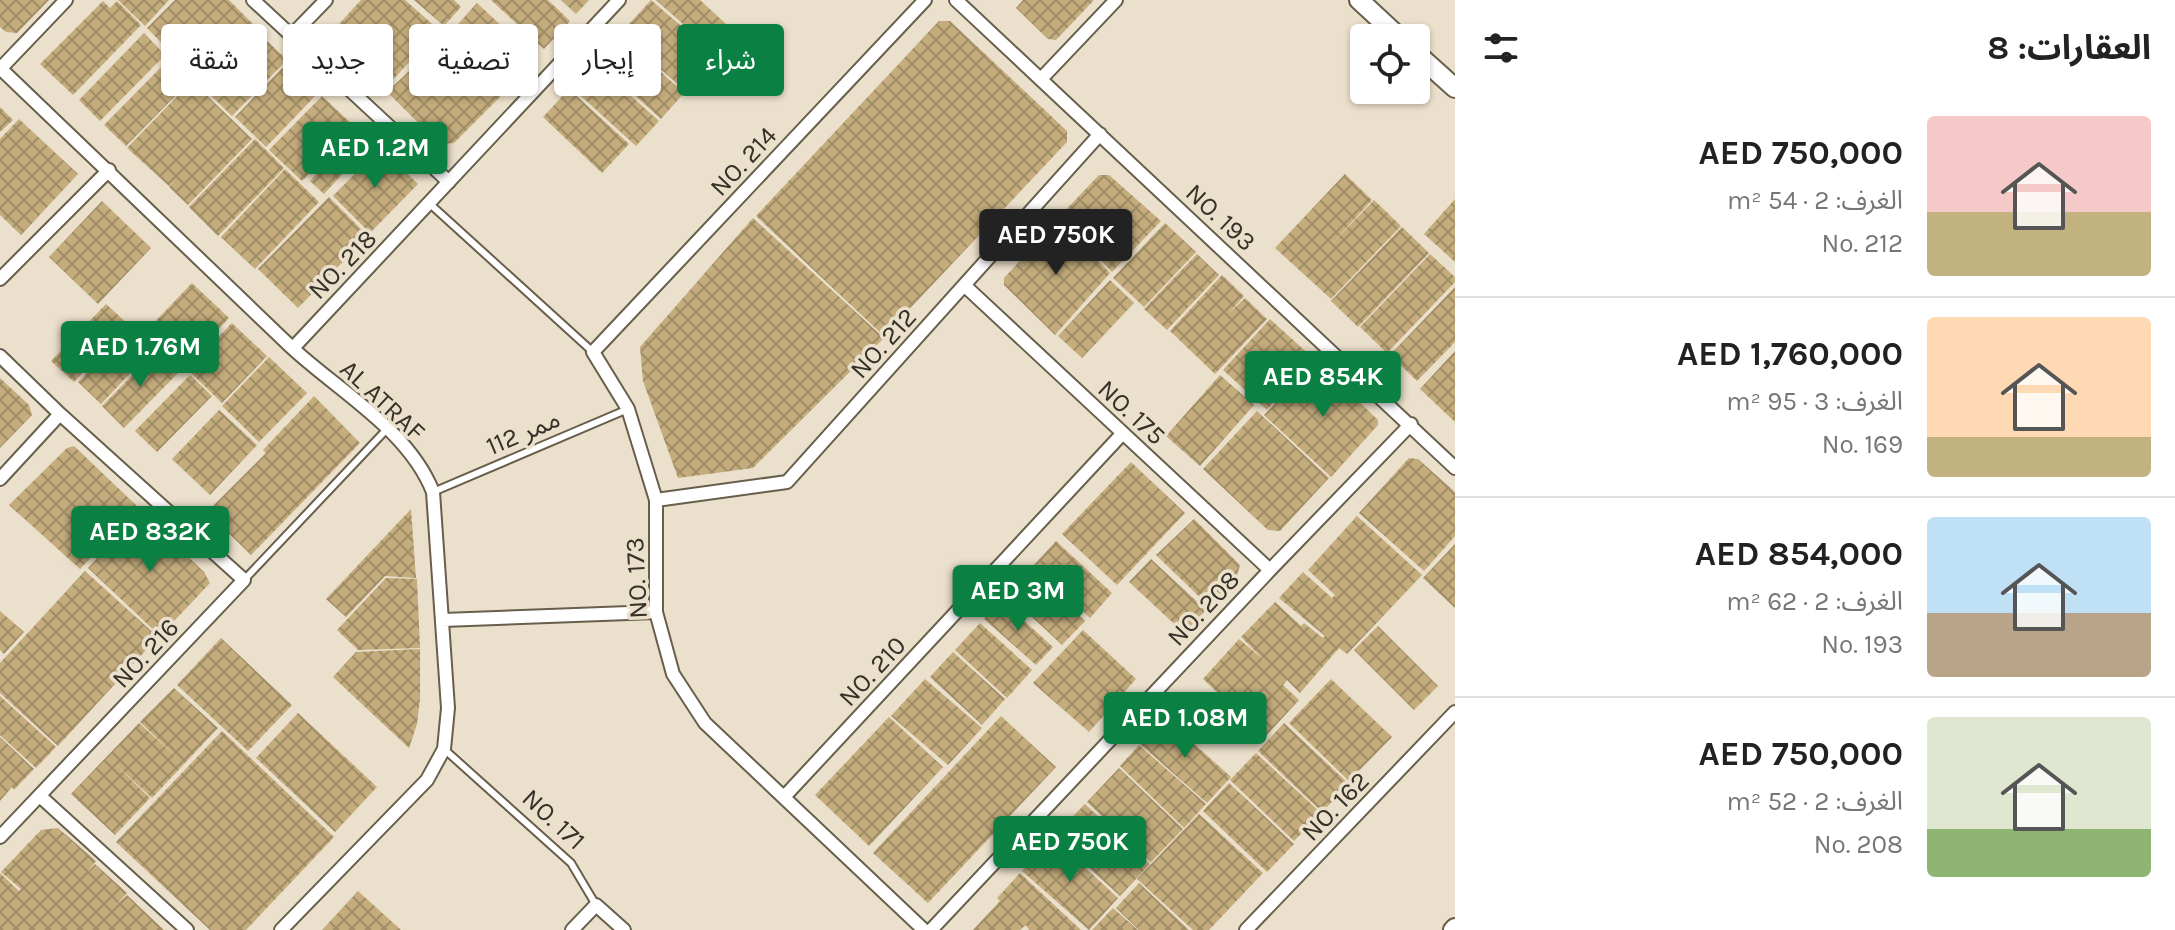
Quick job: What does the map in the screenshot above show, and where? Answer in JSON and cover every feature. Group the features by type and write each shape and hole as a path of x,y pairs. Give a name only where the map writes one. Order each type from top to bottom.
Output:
{"main road":[{"path":"1359,0 1385,24"},
{"path":"1430,66 1455,88"}],"street":[{"path":"0,68 66,0"},
{"path":"253,0 283,27"},
{"path":"303,24 326,0"},
{"name":"NO. 218","path":"293,348 619,0"},
{"name":"NO. 214","path":"593,352 925,0"},
{"name":"NO. 193","path":"956,0 1455,468"},
{"path":"1041,79 1116,0"},
{"name":"AL ATRAF","path":"0,68 293,348 387,429 424,470 433,492 448,708 444,749 427,780 281,930"},
{"path":"357,96 449,182"},
{"name":"NO. 212","path":"656,500 787,482 1100,134"},
{"path":"0,279 109,170"},
{"name":"NO. 175","path":"964,285 1270,570"},
{"name":"NO. 173","path":"593,352 628,409 656,500 656,612 673,674 705,723 924,930"},
{"path":"0,356 244,580"},
{"path":"0,479 60,414"},
{"name":"NO. 208","path":"931,930 1411,424"},
{"name":"NO. 210","path":"784,797 1122,434"},
{"name":"NO. 216","path":"0,837 244,580"},
{"path":"443,620 656,612"},
{"name":"NO. 162","path":"1246,930 1455,712"},
{"path":"41,797 187,930"},
{"path":"572,930 596,905"},
{"name":"NO. 171","path":"596,905 624,930"}],"lane":[{"name":"NO. 173","path":"430,204 593,352"},
{"name":"ممر 112","path":"433,492 628,409"},
{"name":"NO. 216","path":"244,580 387,429"},
{"name":"NO. 171","path":"444,749 571,863 596,905"}],"building":[{"path":"0,0 49,0 17,33 6,32 0,27"},
{"path":"118,0 169,0 145,26"},
{"path":"175,0 229,0 253,24 161,24 161,42 147,28"},
{"path":"361,0 405,0 432,24 409,24 409,62 393,80 393,24 339,24"},
{"path":"414,0 454,0 461,7 446,24 442,24"},
{"path":"491,0 548,0 570,21 567,24 554,24 554,38 544,49 538,43 538,24 517,24"},
{"path":"561,0 589,0 576,14"},
{"path":"651,0 679,24 677,83 661,69 661,24 629,24"},
{"path":"656,0 700,0 726,24 683,24"},
{"path":"1023,0 1094,0 1056,40 1048,39 1016,8"},
{"path":"103,1 110,8 117,1 141,25 73,95 40,64"},
{"path":"477,3 500,24 458,24"},
{"path":"939,21 950,21 1067,131 1067,142 884,336 756,216"},
{"path":"144,33 161,51 161,59 100,121 79,100"},
{"path":"267,41 283,56 283,64 267,80"},
{"path":"161,67 161,96 175,96 126,146 104,125"},
{"path":"283,67 283,96 315,96 266,147 235,117 255,96 267,96 267,84"},
{"path":"409,71 409,96 501,96 454,143 440,144 391,96 393,86"},
{"path":"661,72 677,87 677,96 681,96 661,119 636,96 661,96"},
{"path":"177,96 208,96 252,139 188,205 169,187 176,178 169,186 127,148"},
{"path":"211,96 252,96 232,116"},
{"path":"322,96 355,127 302,181 269,150"},
{"path":"562,96 577,96 629,144 602,173 543,117"},
{"path":"581,96 631,96 659,121 636,146"},
{"path":"0,107 13,120 0,132"},
{"path":"19,119 78,174 21,235 0,215 0,139"},
{"path":"356,131 370,144 324,194 310,181"},
{"path":"255,139 284,168 218,236 189,207"},
{"path":"381,148 418,184 370,233 333,196"},
{"path":"285,169 319,202 255,269 221,237"},
{"path":"1345,174 1372,200 1329,247 1374,200 1401,226 1331,299 1275,248"},
{"path":"1099,175 1109,175 1161,221 1112,272 1059,217"},
{"path":"329,197 368,236 298,308 258,269"},
{"path":"1455,199 1455,262 1424,234"},
{"path":"102,201 151,248 98,304 49,257"},
{"path":"753,218 884,338 753,468 678,478 643,381 640,347"},
{"path":"1058,220 1110,273 1055,335 1004,285 1004,278"},
{"path":"1165,223 1196,252 1144,307 1113,278"},
{"path":"1402,227 1429,253 1358,327 1331,301"},
{"path":"1197,254 1219,275 1167,330 1144,309"},
{"path":"1430,254 1455,277 1455,282 1387,353 1360,327"},
{"path":"1222,275 1244,296 1229,313 1245,298 1267,319 1215,374 1170,331"},
{"path":"1110,280 1134,303 1082,358 1058,336"},
{"path":"192,283 229,318 181,369 144,333"},
{"path":"1455,287 1455,342 1417,381 1390,355"},
{"path":"106,304 129,325 74,382 51,361"},
{"path":"1270,319 1313,358 1267,410 1223,370"},
{"path":"232,323 267,356 222,403 187,369"},
{"path":"133,326 155,347 101,404 78,382"},
{"path":"157,350 179,372 124,428 102,406"},
{"path":"1455,351 1455,422 1420,389"},
{"path":"269,357 307,393 259,442 222,406"},
{"path":"1316,360 1378,420 1378,425 1331,477 1264,415"},
{"path":"190,375 212,396 157,452 135,431"},
{"path":"1220,375 1254,405 1200,466 1166,436"},
{"path":"0,378 29,405 32,415 0,448"},
{"path":"314,396 360,443 251,555 207,512 266,453 263,450"},
{"path":"219,410 257,445 210,495 172,459"},
{"path":"1257,411 1329,478 1280,531 1268,530 1203,469"},
{"path":"74,446 139,508 80,569 9,505 67,448"},
{"path":"1409,458 1418,459 1455,492 1455,536 1424,571 1359,513"},
{"path":"1131,462 1185,513 1117,585 1062,534"},
{"path":"411,509 416,578 385,576 346,617 326,599"},
{"path":"141,512 204,572 210,583 160,636 88,568"},
{"path":"1357,516 1422,575 1347,654 1339,648 1300,693 1287,680 1283,685 1299,700 1265,737 1203,679 1239,639 1264,660 1241,637 1275,602 1301,626 1304,623 1323,638 1325,636 1279,598 1303,572 1332,598 1335,595 1308,570"},
{"path":"1194,519 1240,565 1237,576 1209,606 1156,555"},
{"path":"1056,541 1112,593 1090,618 1033,566"},
{"path":"1455,544 1455,608 1423,578"},
{"path":"1151,559 1206,610 1184,633 1129,582"},
{"path":"1026,566 1085,621 1062,645 1003,590"},
{"path":"85,571 158,637 58,746 0,693 0,663"},
{"path":"386,578 417,579 420,648 358,650 337,630"},
{"path":"1001,600 1053,647 1036,665 984,619"},
{"path":"0,611 24,632 4,654 0,650"},
{"path":"980,623 1032,670 1007,698 955,650"},
{"path":"1378,626 1438,686 1414,710 1354,650"},
{"path":"1083,630 1136,679 1089,732 1033,683"},
{"path":"221,638 292,705 248,751 177,685"},
{"path":"420,649 420,699 417,724 409,748 333,677 356,652"},
{"path":"953,652 1005,699 982,725 930,677"},
{"path":"925,679 982,728 948,765 891,716"},
{"path":"1331,679 1392,737 1349,781 1289,723"},
{"path":"174,688 218,728 152,798 113,762 150,798 115,835 71,794 139,723 179,759 140,722"},
{"path":"0,696 56,747 36,768 0,735"},
{"path":"298,713 377,787 335,832 256,758"},
{"path":"1001,716 1056,767 928,903 873,853"},
{"path":"889,717 943,767 869,846 815,795"},
{"path":"1164,717 1231,777 1207,803 1140,744"},
{"path":"1284,723 1349,784 1322,812 1258,751"},
{"path":"222,731 334,837 246,930 210,930 116,842"},
{"path":"0,737 34,769 0,801"},
{"path":"1139,745 1206,804 1184,828 1120,766"},
{"path":"1256,753 1321,813 1294,841 1230,780"},
{"path":"1119,768 1183,829 1151,862 1087,802"},
{"path":"1229,783 1294,844 1267,872 1203,811"},
{"path":"1085,804 1150,864 1120,896 1054,836"},
{"path":"1199,814 1263,873 1209,930 1193,930 1137,879"},
{"path":"58,828 96,861 86,874 95,864 127,893 115,906 127,895 164,930 0,930 0,873 19,891 21,889 1,872 41,830"},
{"path":"1053,838 1118,898 1089,930 1022,871"},
{"path":"1020,873 1081,930 1029,930 1026,925 1020,930 973,930"},
{"path":"1139,883 1189,930 1139,930 1116,908"},
{"path":"358,891 401,930 322,930"},
{"path":"1113,908 1138,930 1092,930"}]}
